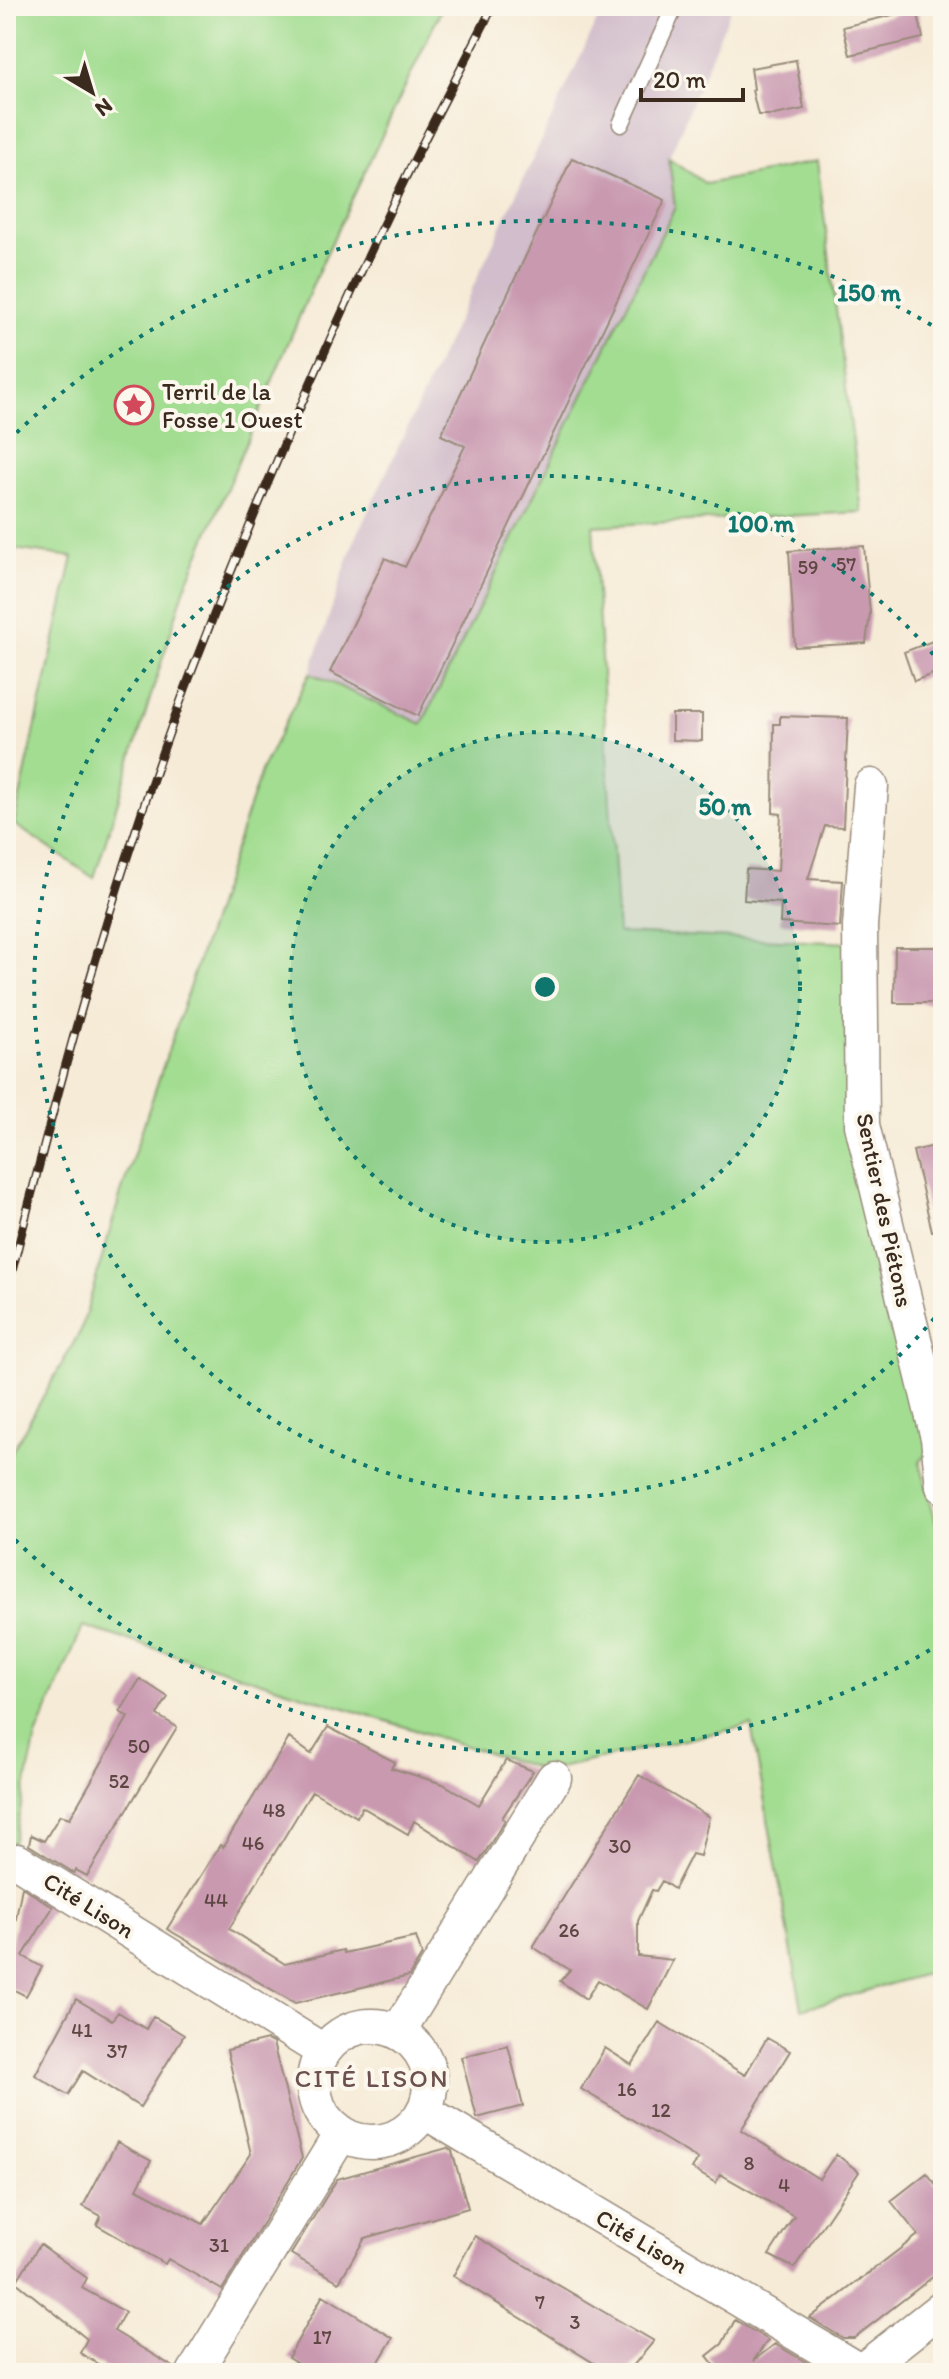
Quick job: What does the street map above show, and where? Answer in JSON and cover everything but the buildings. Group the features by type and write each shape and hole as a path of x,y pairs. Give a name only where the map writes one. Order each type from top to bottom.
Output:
{"street":[{"name":"Sentier des Piétons","path":"871,786 860,926 862,1125 938,1438 943,1486"},
{"path":"398,2032 554,1778"},
{"name":"Cité Lison","path":"17,1861 323,2051"},
{"path":"383,2026 398,2032 411,2041 428,2066 429,2096 424,2111 412,2126 396,2137 378,2142 359,2141 341,2134 320,2111 315,2096 314,2081 323,2051 349,2030 383,2026"},
{"name":"Cité Lison","path":"424,2111 860,2372"},
{"path":"194,2373 341,2134"},
{"path":"860,2372 943,2307"}],"lane":[{"path":"621,124 675,6"}],"shaded area":[{"path":"604,6 732,6 669,158 675,207 422,724 310,673 353,544"}],"green space":[{"name":"Terril de la Fosse 1 Ouest","path":"6,6 443,6 322,263 184,590 94,878 14,824 73,557 6,548"},
{"path":"669,158 706,184 817,161 862,512 593,526 618,933 852,943 886,1259 873,1271 891,1333 907,1346 931,1448 920,1462 943,1549 943,1969 802,2009 751,1725 546,1771 83,1626 36,1737 6,1877 6,1462 81,1330 121,1193 261,771 310,673 422,724 675,207"}],"railway":[{"path":"6,1295 114,897 195,663 264,492 338,322 402,184 493,6"}],"place":[{"name":"Terril de la Fosse 1 Ouest","path":"134,405"}],"district":[{"name":"CITÉ LISON","path":"372,2078"}]}
